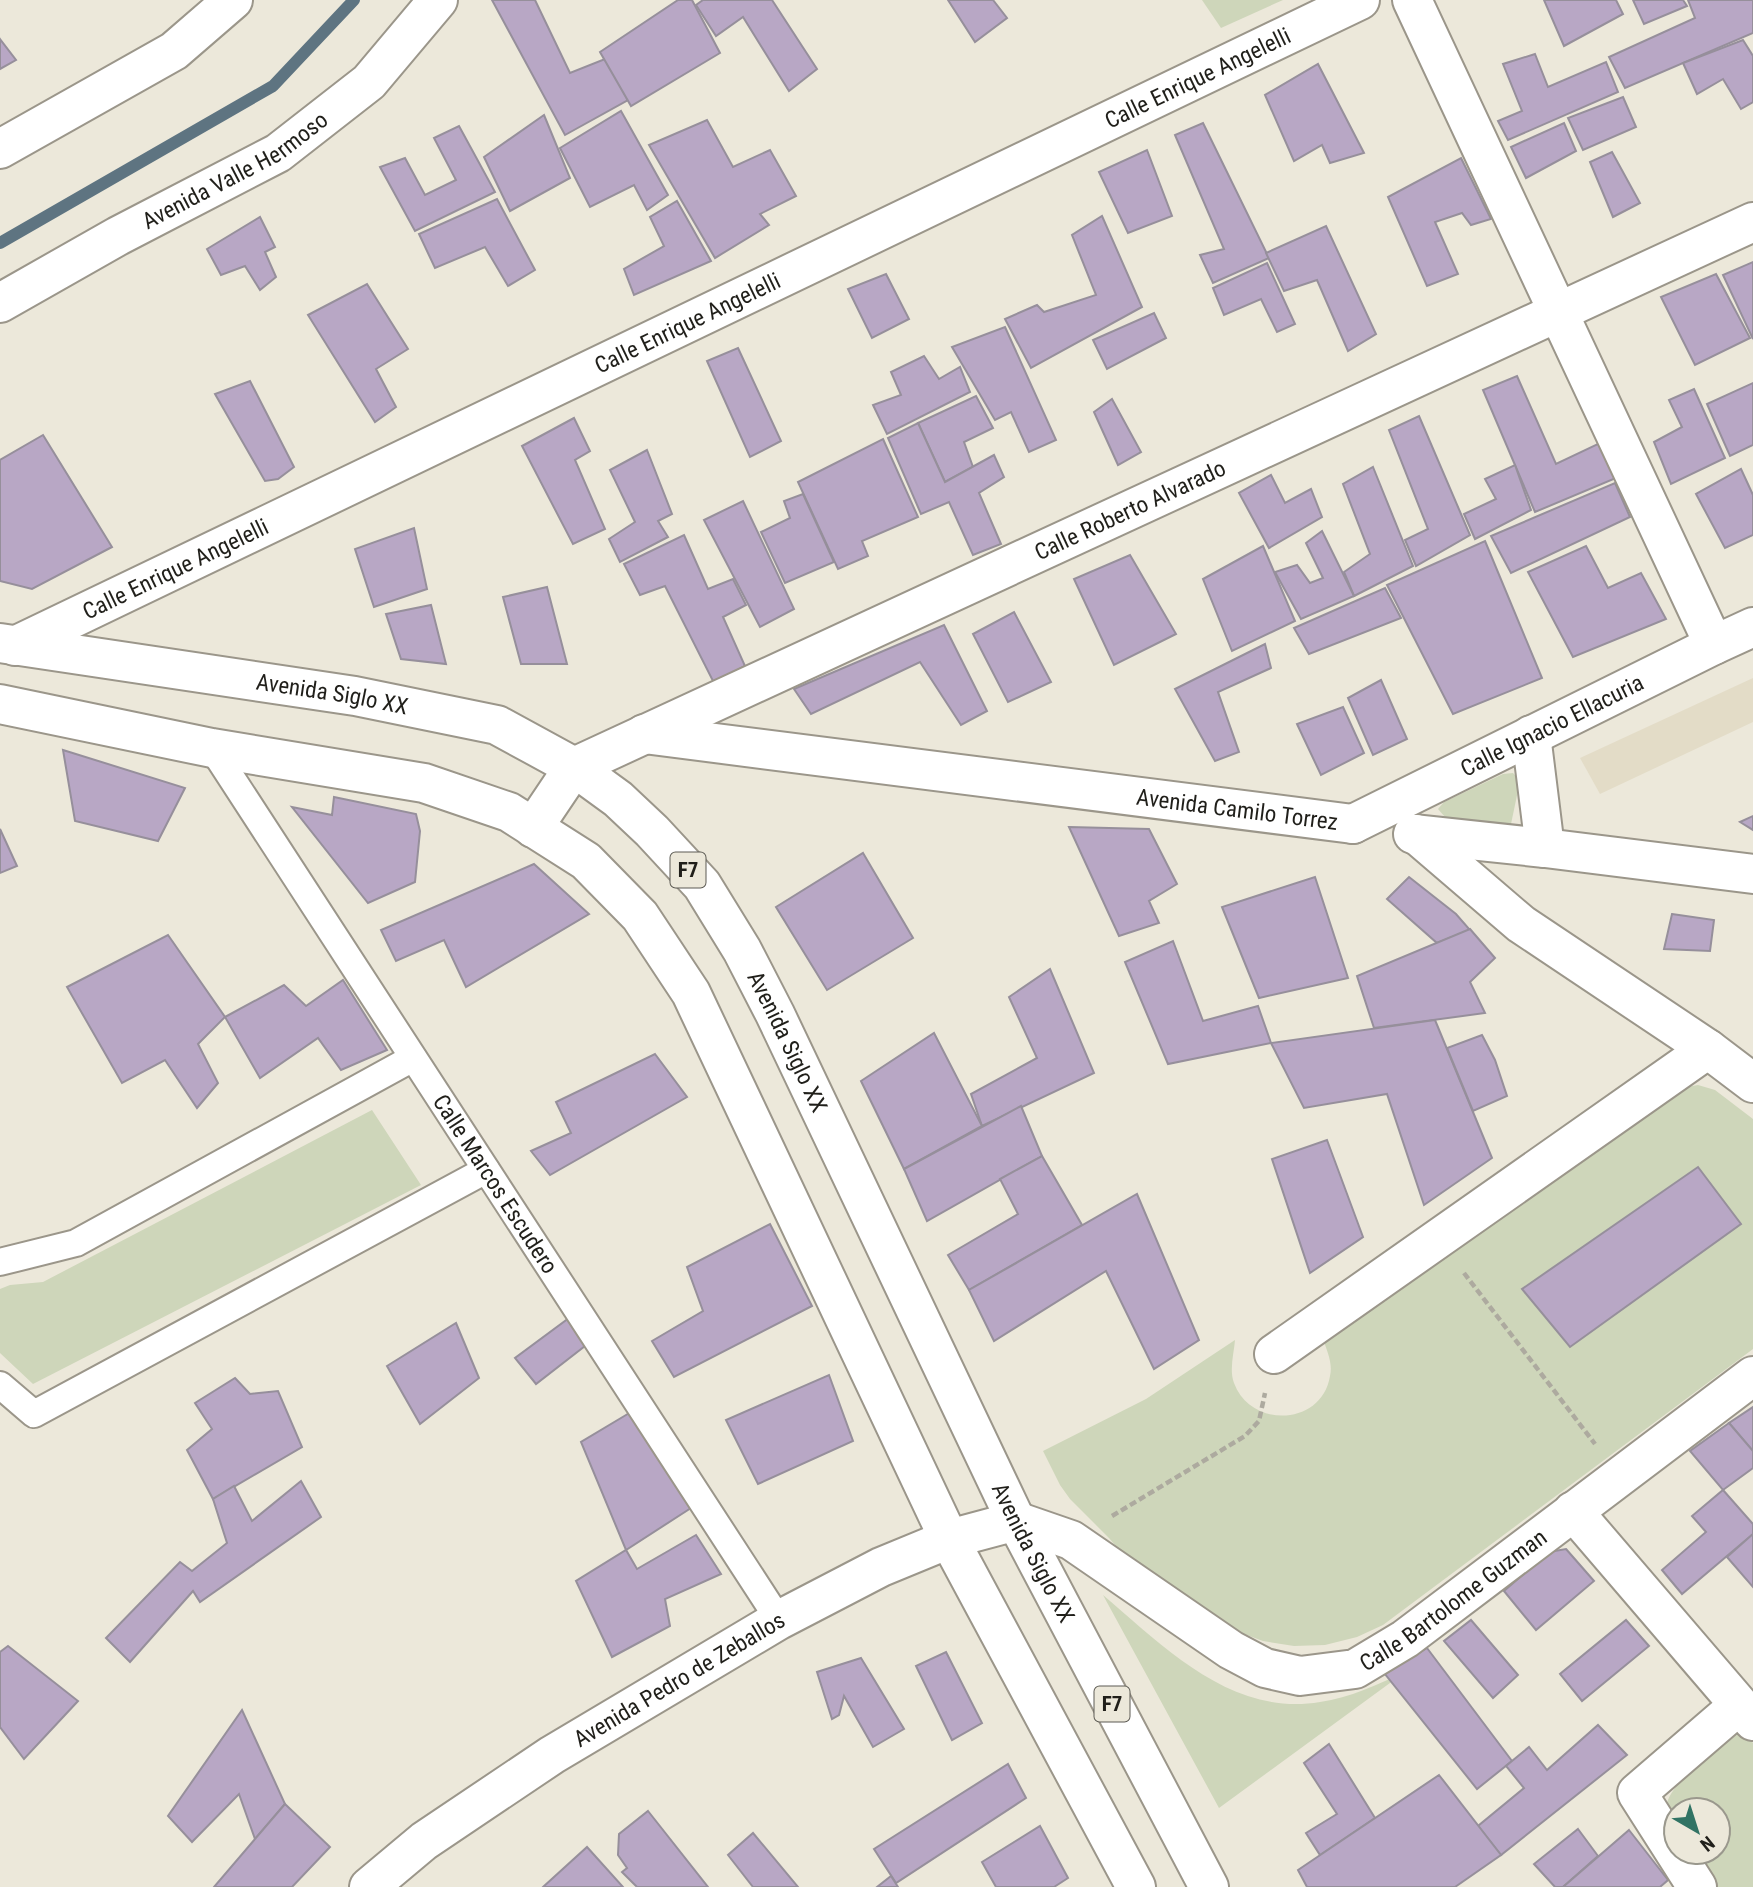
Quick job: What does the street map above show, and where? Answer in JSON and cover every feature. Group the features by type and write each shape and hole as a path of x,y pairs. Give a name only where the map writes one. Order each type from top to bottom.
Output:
{"main road":[{"path":"0,149 174,51 233,0"},
{"name":"Avenida Valle Hermoso","path":"0,303 118,236 278,153 369,82 438,0"},
{"name":"Calle Enrique Angelelli","path":"7,644 1360,0"},
{"path":"1412,0 1714,645"},
{"name":"Calle Roberto Alvarado","path":"574,767 1753,222"},
{"name":"Calle Ignacio Ellacuria","path":"1353,824 1753,627"},
{"name":"Avenida Siglo XX","path":"7,644 355,696 498,725 574,767 618,799 652,831 702,885 742,950 1016,1521 1209,1887"},
{"path":"0,704 212,748 424,783 509,812 586,861 640,916 691,993 949,1539 1136,1887"},
{"name":"Avenida Camilo Torrez","path":"644,734 1416,834 1753,874"},
{"path":"1531,735 1545,848"},
{"path":"533,828 574,767"},
{"path":"1416,834 1521,924 1708,1049 1753,1083"},
{"path":"1274,1354 1708,1049"},
{"name":"Calle Bartolome Guzman","path":"1016,1521 1071,1540 1231,1650 1265,1668 1300,1676 1355,1669 1405,1639 1753,1376"},
{"path":"1573,1511 1745,1713 1637,1793 1697,1887"},
{"name":"Avenida Pedro de Zeballos","path":"369,1887 424,1840 552,1755 779,1620 881,1567 949,1539 1016,1521"}],"lane":[{"name":"Calle Marcos Escudero","path":"212,748 779,1620"},
{"path":"0,1262 76,1242 413,1058"},
{"path":"0,1385 34,1414 486,1170"}],"path":[{"path":"1438,1238 1620,1476"},
{"path":"1071,1540 1245,1437 1259,1421 1274,1354"}],"shaded area":[{"path":"1753,678 1753,722 1600,794 1580,758"}],"green space":[{"path":"1202,0 1283,0 1221,28"},
{"path":"1513,773 1520,781 1511,824 1445,817 1438,809 1444,802 1503,774"},
{"path":"1698,1085 1715,1090 1753,1119 1753,1349 1383,1625 1357,1637 1325,1645 1294,1646 1263,1641 1166,1605 1060,1485 1043,1451 1146,1399 1235,1340 1232,1367 1234,1383 1243,1398 1255,1408 1285,1416 1314,1405 1324,1393 1331,1371 1323,1339 1687,1087"},
{"path":"372,1110 421,1185 33,1384 0,1353 0,1289 10,1285 43,1282"},
{"path":"1103,1595 1150,1636 1201,1674 1258,1699 1288,1704 1331,1700 1364,1690 1405,1672 1219,1808"},
{"path":"1742,1731 1753,1743 1753,1887 1711,1887 1697,1866 1732,1866 1732,1796 1670,1796 1685,1776"}],"building":[{"path":"492,0 535,0 570,73 605,59 628,100 565,135"},
{"path":"678,0 692,0 720,53 631,106 600,52"},
{"path":"703,0 772,0 817,69 789,91 743,17 716,36 696,5"},
{"path":"948,0 993,0 1007,18 975,42"},
{"path":"1544,0 1616,0 1623,14 1564,46"},
{"path":"1633,0 1683,0 1687,6 1644,24"},
{"path":"1688,0 1753,0 1753,33 1625,88 1609,57 1695,18"},
{"path":"0,39 16,60 0,69"},
{"path":"1743,40 1753,56 1753,102 1741,109 1723,79 1697,94 1683,63"},
{"path":"1535,54 1548,87 1606,62 1618,92 1508,140 1498,121 1522,111 1503,64"},
{"path":"1318,64 1364,153 1330,163 1322,145 1294,161 1265,95"},
{"path":"1623,97 1636,127 1583,150 1568,118"},
{"path":"621,111 668,195 647,210 634,185 590,207 560,148"},
{"path":"544,115 570,178 510,211 484,157"},
{"path":"707,120 733,167 770,150 796,196 760,214 769,225 715,258 649,145"},
{"path":"1203,123 1269,258 1213,283 1200,255 1224,249 1175,135"},
{"path":"1564,123 1576,151 1526,178 1511,147"},
{"path":"459,126 495,192 415,231 380,167 405,158 425,195 456,180 434,138"},
{"path":"1147,150 1172,216 1128,233 1099,172"},
{"path":"1612,152 1640,203 1613,217 1590,162"},
{"path":"1461,158 1491,219 1471,225 1462,213 1435,222 1458,274 1427,286 1388,197"},
{"path":"497,199 535,270 508,286 485,247 435,268 419,234"},
{"path":"677,201 711,261 634,295 624,269 664,246 650,217"},
{"path":"1102,216 1142,307 1031,368 1005,319 1037,305 1044,312 1096,295 1072,235"},
{"path":"260,217 275,247 265,252 276,277 260,290 245,266 221,275 207,249"},
{"path":"1326,226 1376,334 1348,351 1317,280 1284,291 1266,253"},
{"path":"1753,262 1753,339 1723,275"},
{"path":"1267,263 1295,324 1277,332 1261,299 1224,315 1213,288"},
{"path":"886,274 909,319 872,338 848,289"},
{"path":"1716,274 1750,338 1695,365 1661,297"},
{"path":"367,284 408,349 376,369 396,407 375,422 308,315"},
{"path":"1154,313 1166,338 1107,369 1093,340"},
{"path":"1005,327 1056,440 1029,452 1011,412 995,420 952,347"},
{"path":"738,348 781,441 750,457 707,361"},
{"path":"924,356 939,379 960,367 970,392 887,434 873,405 901,395 891,372"},
{"path":"1517,376 1556,464 1602,442 1616,478 1535,512 1483,390"},
{"path":"250,381 294,467 278,479 265,481 215,394"},
{"path":"1753,383 1753,445 1730,456 1707,404"},
{"path":"1694,389 1725,458 1671,484 1654,442 1682,427 1669,400"},
{"path":"976,396 993,428 964,442 973,467 945,482 918,423"},
{"path":"1112,399 1141,452 1118,465 1094,412"},
{"path":"1419,416 1470,535 1416,566 1405,540 1428,529 1389,430"},
{"path":"574,418 590,451 575,460 605,529 573,544 522,446"},
{"path":"918,423 945,482 994,455 1004,477 979,493 1001,544 973,555 949,502 921,514 888,438"},
{"path":"43,435 112,547 32,589 0,581 0,460"},
{"path":"883,439 918,517 862,541 868,556 838,569 798,482"},
{"path":"647,450 672,514 658,521 668,537 620,562 609,539 635,522 610,470"},
{"path":"1515,465 1531,510 1475,539 1464,514 1496,499 1485,479"},
{"path":"1373,467 1413,566 1354,596 1344,572 1370,554 1343,484"},
{"path":"1741,469 1753,495 1753,535 1725,548 1696,494"},
{"path":"1271,475 1285,503 1311,489 1322,517 1269,548 1239,493"},
{"path":"1615,483 1630,517 1511,573 1491,536"},
{"path":"803,494 834,562 785,583 761,532 790,518 784,501"},
{"path":"743,501 794,609 760,627 704,520"},
{"path":"414,528 427,589 374,607 355,549"},
{"path":"1322,531 1354,596 1301,619 1275,572 1297,565 1310,583 1323,578 1306,543"},
{"path":"684,535 708,589 733,579 746,605 723,617 745,666 714,683 665,586 640,595 624,564"},
{"path":"1485,541 1542,678 1453,714 1387,585"},
{"path":"1263,546 1295,621 1232,651 1203,579"},
{"path":"1586,546 1608,588 1641,573 1666,619 1573,657 1528,572"},
{"path":"1130,555 1176,634 1114,665 1074,579"},
{"path":"547,587 567,664 521,664 503,597"},
{"path":"1385,588 1401,618 1309,654 1294,628"},
{"path":"431,605 446,664 401,659 386,614"},
{"path":"1014,612 1051,682 1008,702 973,634"},
{"path":"944,625 987,711 961,725 920,662 811,714 794,689"},
{"path":"1265,644 1271,668 1218,692 1239,752 1215,761 1175,689"},
{"path":"1381,680 1407,739 1373,755 1348,698"},
{"path":"1343,707 1364,753 1321,775 1297,724"},
{"path":"63,750 185,788 158,841 75,821"},
{"path":"334,797 416,814 420,831 415,882 368,903 292,807 332,815"},
{"path":"1753,816 1753,830 1740,822"},
{"path":"1069,827 1149,829 1177,884 1149,901 1159,923 1119,936"},
{"path":"0,829 17,866 0,873"},
{"path":"863,853 913,938 827,990 776,907"},
{"path":"534,864 589,914 466,987 444,940 396,961 381,930"},
{"path":"1315,877 1348,978 1259,998 1222,907"},
{"path":"1409,877 1456,914 1470,930 1437,943 1387,899"},
{"path":"1672,914 1714,920 1710,951 1664,949"},
{"path":"1470,929 1495,958 1470,982 1485,1013 1374,1028 1357,976"},
{"path":"168,935 225,1017 198,1044 218,1083 197,1108 165,1060 122,1083 67,987"},
{"path":"1173,941 1203,1021 1258,1006 1271,1043 1168,1064 1125,962"},
{"path":"1050,969 1094,1073 982,1126 971,1094 1037,1058 1009,997"},
{"path":"343,980 387,1050 341,1070 318,1038 260,1078 225,1017 284,985 306,1006"},
{"path":"1435,1020 1492,1158 1424,1205 1387,1094 1304,1108 1271,1043"},
{"path":"934,1033 982,1126 904,1169 861,1081"},
{"path":"1482,1035 1495,1060 1507,1096 1473,1111 1447,1048"},
{"path":"655,1054 687,1097 550,1175 531,1151 571,1133 556,1102"},
{"path":"1021,1106 1042,1156 927,1221 904,1169"},
{"path":"1327,1140 1363,1237 1310,1273 1272,1159"},
{"path":"1042,1156 1082,1225 969,1290 948,1255 1018,1214 1000,1179"},
{"path":"1698,1167 1741,1224 1570,1347 1522,1289"},
{"path":"1137,1194 1199,1340 1154,1369 1106,1271 994,1341 969,1290"},
{"path":"770,1224 812,1306 674,1377 652,1341 703,1311 687,1267"},
{"path":"569,1318 585,1346 536,1384 515,1358"},
{"path":"456,1323 479,1378 420,1424 387,1366"},
{"path":"829,1375 853,1441 758,1484 726,1420"},
{"path":"235,1378 250,1394 278,1391 302,1447 213,1499 187,1450 212,1429 195,1403"},
{"path":"1753,1407 1753,1451 1729,1423"},
{"path":"631,1412 691,1508 626,1550 581,1442"},
{"path":"1729,1423 1753,1451 1753,1468 1723,1490 1690,1451"},
{"path":"301,1481 321,1517 200,1602 193,1591 130,1662 106,1638 180,1562 192,1571 227,1543 213,1499 234,1486 252,1521"},
{"path":"1723,1490 1753,1524 1753,1534 1682,1594 1662,1570 1706,1532 1692,1516"},
{"path":"1753,1534 1753,1587 1727,1557"},
{"path":"696,1535 721,1574 665,1599 670,1626 612,1657 576,1581 626,1550 637,1569"},
{"path":"1566,1549 1594,1581 1536,1630 1504,1591 1549,1552"},
{"path":"1471,1620 1518,1675 1493,1698 1444,1641"},
{"path":"1626,1620 1649,1646 1582,1701 1560,1674"},
{"path":"8,1646 78,1701 24,1759 0,1727 0,1652"},
{"path":"1427,1648 1512,1761 1477,1789 1385,1674"},
{"path":"946,1652 982,1723 952,1740 916,1666"},
{"path":"861,1658 904,1729 873,1747 844,1696 839,1715 832,1719 817,1672"},
{"path":"242,1710 285,1804 255,1839 239,1794 192,1842 168,1816"},
{"path":"1598,1725 1627,1755 1501,1855 1478,1826 1524,1788 1506,1766 1529,1747 1547,1770"},
{"path":"1329,1744 1375,1818 1320,1855 1306,1833 1337,1814 1304,1763"},
{"path":"1008,1764 1026,1798 896,1883 874,1849"},
{"path":"1439,1775 1501,1855 1455,1887 1307,1887 1298,1870"},
{"path":"285,1804 330,1847 292,1887 214,1887"},
{"path":"648,1811 708,1887 637,1887 622,1872 627,1868 618,1855 619,1834"},
{"path":"1040,1826 1068,1878 1054,1887 996,1887 982,1862"},
{"path":"1578,1829 1598,1856 1563,1887 1555,1887 1534,1864"},
{"path":"1629,1830 1668,1880 1660,1887 1563,1887"},
{"path":"753,1833 798,1887 753,1887 728,1855"},
{"path":"587,1847 623,1887 543,1887"},
{"path":"891,1876 898,1887 877,1887"}],"waterway":[{"path":"0,243 273,86 354,0"}]}
